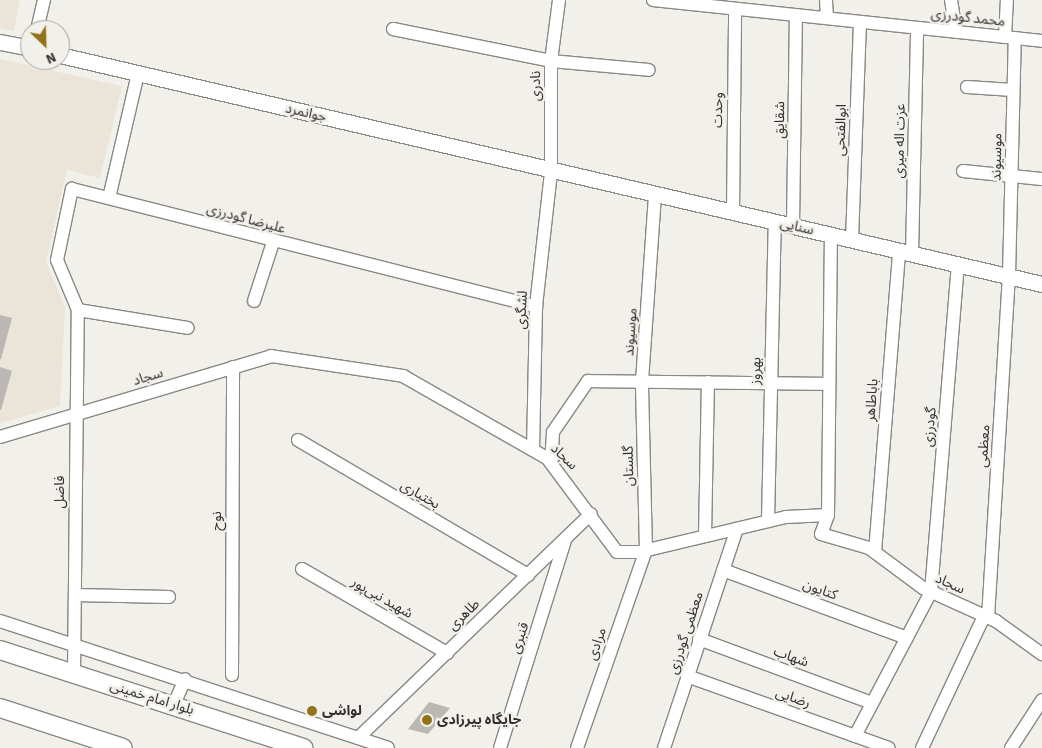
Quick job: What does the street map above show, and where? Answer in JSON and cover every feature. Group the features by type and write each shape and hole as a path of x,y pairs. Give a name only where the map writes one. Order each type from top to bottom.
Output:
{"main road":[{"name":"بلوار امام خمینی","path":"0,650 174,704 304,748"},
{"path":"0,708 123,748"}],"street":[{"path":"39,20 44,0"},
{"name":"نادری","path":"551,172 551,61 559,0"},
{"name":"محمد گودرزی","path":"653,0 694,2 734,9 1042,41"},
{"path":"826,0 827,18"},
{"path":"951,0 956,32"},
{"name":"موسیوند","path":"1007,0 1013,90 1009,276"},
{"name":"وحدت","path":"733,212 734,9"},
{"name":"شقایق","path":"793,226 796,15"},
{"name":"ابوالفتحی","path":"852,240 860,22"},
{"name":"عزت اله میری","path":"905,252 917,28"},
{"path":"393,29 551,61 649,70"},
{"path":"0,42 20,46"},
{"name":"جوانمرد","path":"70,57 551,172"},
{"path":"109,198 138,73"},
{"path":"967,87 1013,90"},
{"path":"963,171 1042,179"},
{"name":"سنایی","path":"551,172 656,194 1042,284"},
{"name":"لشگری","path":"533,450 536,306 551,172"},
{"name":"علیرضا گودرزی","path":"78,310 58,260 72,189 273,242 536,306"},
{"name":"موسیوند","path":"642,382 656,194"},
{"name":"بهروز","path":"768,521 775,222"},
{"path":"828,515 827,384 831,235"},
{"path":"254,301 273,242"},
{"name":"باباطاهر","path":"875,552 905,252"},
{"name":"گودرزی","path":"931,592 958,265"},
{"name":"معظمی","path":"986,617 1009,276"},
{"path":"78,310 188,328"},
{"name":"فاضل","path":"74,674 75,414 78,310"},
{"name":"سجاد","path":"0,437 233,367 285,356 403,376 551,462 591,514 617,552 646,550 768,521 828,515 821,534 875,552 931,592 986,617 1042,654"},
{"name":"نوح","path":"232,675 233,367"},
{"path":"551,462 552,432 588,381 827,384"},
{"name":"گلستان","path":"642,382 646,550"},
{"path":"705,536 708,382"},
{"name":"بختیاری","path":"298,440 528,575"},
{"name":"طاهری","path":"358,738 591,514"},
{"name":"معظمی گودرزی","path":"664,748 737,528"},
{"name":"قنبری","path":"500,748 566,537"},
{"name":"مرادی","path":"577,748 646,550"},
{"name":"شهید نبی‌پور","path":"302,569 447,653"},
{"name":"کتایون","path":"722,570 906,638"},
{"path":"855,736 931,592"},
{"path":"75,595 169,598"},
{"path":"922,748 986,617"},
{"path":"0,621 185,679 388,748"},
{"name":"شهاب","path":"700,639 872,703"},
{"name":"رضایی","path":"687,676 889,748"},
{"path":"174,704 185,679"},
{"path":"1011,748 1042,700"}],"shaded area":[{"path":"0,0 20,0 14,31 0,28"},
{"path":"0,59 20,63 20,70 50,70 122,86 100,178 67,170 46,262 65,307 60,406 0,423"}],"building":[{"path":"0,315 12,318 1,359 0,359"},
{"path":"0,367 12,371 1,410 0,410"},
{"path":"429,702 450,708 428,734 408,729"}],"place":[{"name":"لواشی","path":"312,711"},
{"name":"جایگاه پیرزادی","path":"427,720"}]}
